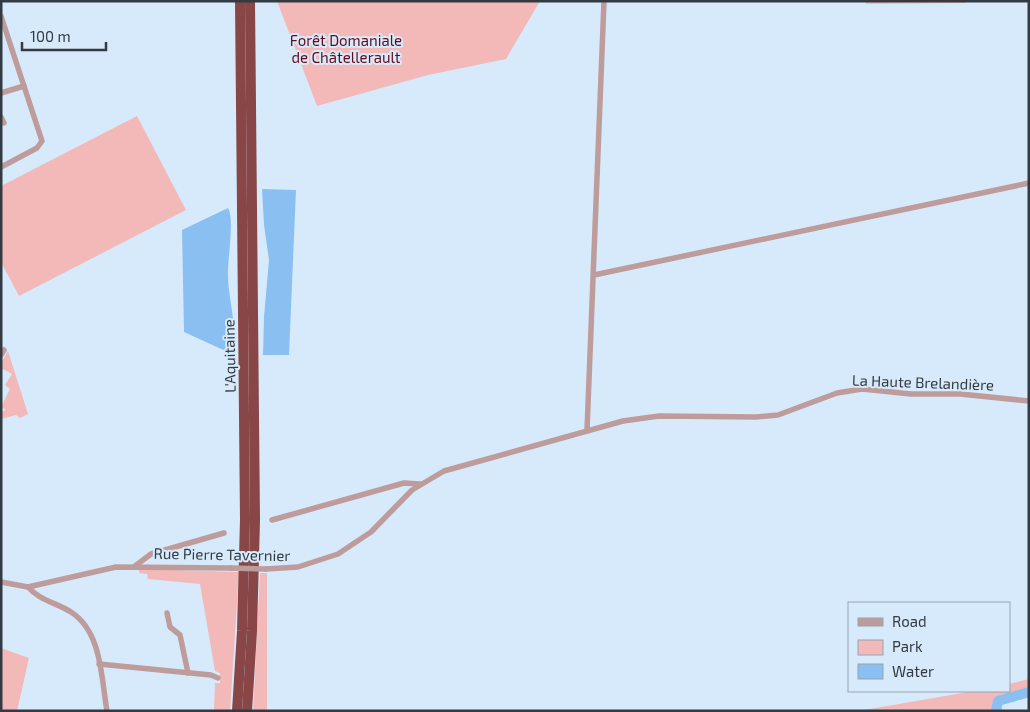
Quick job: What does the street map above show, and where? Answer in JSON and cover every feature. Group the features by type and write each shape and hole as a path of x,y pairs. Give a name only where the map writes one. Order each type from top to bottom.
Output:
{"highway":[{"name":"L'Aquitaine","path":"237,711 245,545 240,1"},
{"name":"L'Aquitaine","path":"247,711 252,631 255,493 250,1"}],"street":[{"path":"587,430 604,1"},
{"path":"1,16 42,141 37,148 1,167"},
{"path":"1,93 24,86"},
{"path":"594,275 1029,183"},
{"name":"La Haute Brelandière","path":"587,430 629,420 659,416 756,417 778,415 853,389 911,394 960,394 1029,401"},
{"name":"Rue Pierre Tavernier","path":"1,582 28,587 99,569 134,566 298,568 338,554 371,532 395,505 420,484 460,466 587,430"},
{"path":"272,520 404,483 420,484"},
{"path":"134,566 151,554 224,533"},
{"path":"28,587 37,596 61,606 80,619 91,632 107,711"},
{"path":"167,614 170,627 180,635 188,673"},
{"path":"99,664 211,675 218,678"}],"green space":[{"name":"Forêt Domaniale de Châtellerault","path":"277,1 540,1 506,59 428,75 317,106"},
{"path":"865,1 966,1 966,3 866,4"},
{"path":"137,116 186,210 19,296 1,262 1,186"},
{"path":"8,351 28,414 20,418 16,415 1,419 1,412 6,410 1,407 10,389 5,385 12,374 3,369 1,370 1,363"},
{"path":"139,569 239,572 230,711 214,711 215,683 220,683 220,673 215,671 200,584 148,579 147,574 139,573"},
{"path":"260,573 267,573 267,711 253,711"},
{"path":"1,648 29,658 17,711 1,711"},
{"path":"1029,679 1029,689 994,699 992,711 858,711 968,692 1010,692 1010,684"}],"water":[{"path":"262,189 296,190 289,355 263,355 269,260 264,225"},
{"path":"228,208 231,231 228,286 234,327 233,345 230,353 184,332 182,230"},
{"path":"1029,689 1029,692 998,700 996,711 992,711 995,697"}],"waterway":[{"path":"996,711 998,701 1029,692"}]}
